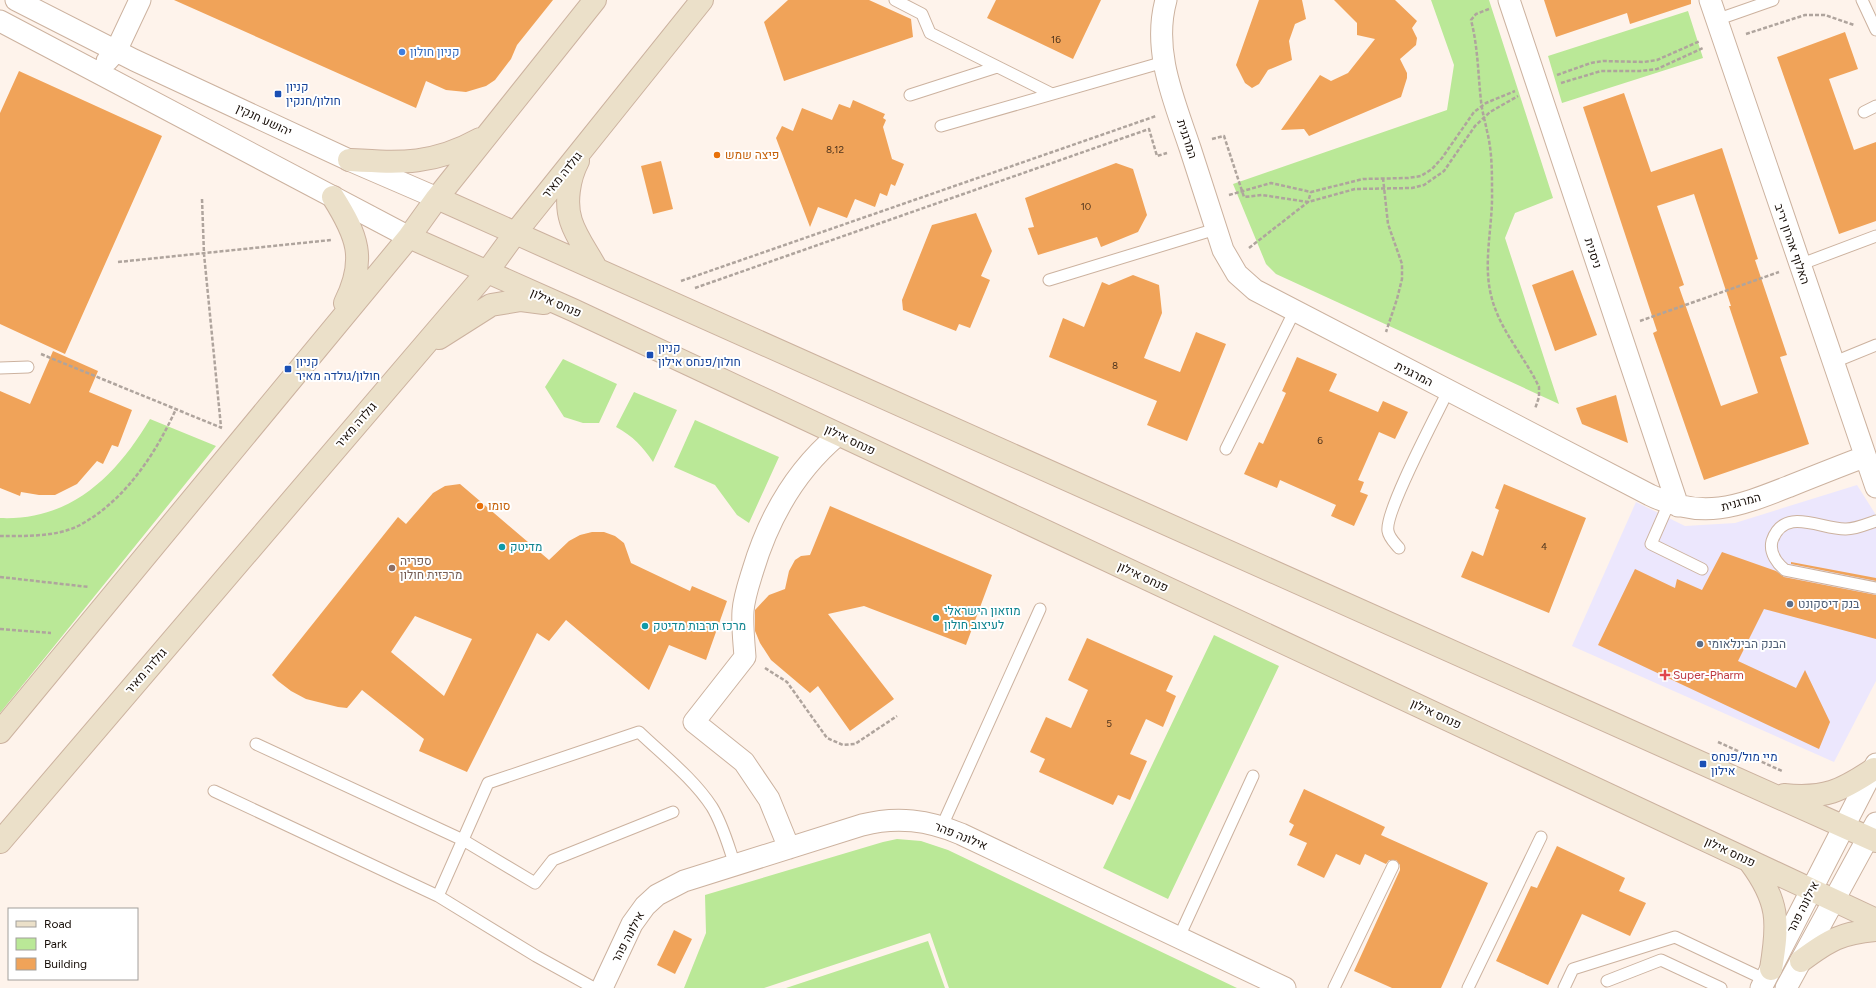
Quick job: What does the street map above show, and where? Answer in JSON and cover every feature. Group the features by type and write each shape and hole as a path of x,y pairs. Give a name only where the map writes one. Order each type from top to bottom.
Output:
{"street":[{"name":"יהושע חנקין","path":"16,0 134,60 349,160 516,232"},
{"path":"84,66 102,67 116,51 140,0"},
{"path":"0,732 409,236 437,198 595,0"},
{"name":"גולדה מאיר","path":"0,842 487,272 516,232 702,0"},
{"name":"המרגנית","path":"1166,0 1162,27 1164,62 1177,109 1207,202 1229,263 1248,285 1262,295 1528,432 1673,504 1707,509 1737,506 1864,457"},
{"name":"האלוף אהרון יריב","path":"1710,0 1832,363 1876,488"},
{"name":"ניסנית","path":"1509,1 1619,329 1673,504"},
{"path":"0,21 409,236"},
{"path":"96,40 111,37 126,28"},
{"path":"126,28 128,45 134,60"},
{"path":"349,160 396,162 421,161 461,150 488,134"},
{"path":"590,140 575,167 570,186 569,209 571,222 596,268"},
{"path":"326,335 354,285 358,269 358,251 355,237 348,221 333,197"},
{"path":"516,232 1844,826 1873,834 1835,901"},
{"name":"פנחס אילון","path":"409,236 573,310 1876,920"},
{"path":"408,365 442,335 491,305 520,300 550,304 573,310"},
{"path":"789,848 769,799 744,762 694,722 745,657 743,613 745,599 758,552 773,515 807,465 838,434"},
{"path":"1775,795 1802,797 1821,795 1846,787 1875,766"},
{"path":"1844,826 1875,766"},
{"name":"אילונה פהר","path":"602,988 632,924 650,900 679,883 789,848 882,821 912,820 942,826 961,834 1285,988"},
{"name":"אילונה פהר","path":"1766,979 1844,826"},
{"path":"1749,861 1764,881 1773,902 1776,926 1766,979"},
{"name":"אילונה פהר","path":"1786,988 1835,901"},
{"path":"1801,961 1824,944 1840,936 1876,930"}],"lane":[{"path":"895,0 922,14 930,33 1052,94"},
{"path":"1716,20 1773,0"},
{"path":"1862,0 1876,30"},
{"path":"942,126 1164,62"},
{"path":"910,95 997,67"},
{"path":"1864,112 1876,106"},
{"path":"1049,280 1216,229"},
{"path":"1799,265 1876,236"},
{"path":"1226,449 1294,312"},
{"path":"1832,363 1876,345"},
{"path":"0,368 28,367"},
{"path":"1399,548 1390,538 1388,520 1395,501 1448,391"},
{"path":"1673,504 1651,544 1702,569"},
{"path":"1876,521 1845,529 1808,522 1786,524 1779,530 1772,543 1773,555 1778,564 1785,570 1876,588"},
{"path":"942,826 1040,609"},
{"path":"438,896 488,784 639,732 700,790 709,802 722,826 735,865"},
{"path":"256,744 463,840 535,883 553,860 672,812"},
{"path":"1179,937 1254,776"},
{"path":"214,790 438,896 536,956 594,988"},
{"path":"1468,988 1541,837"},
{"path":"1334,988 1393,866"},
{"path":"1564,988 1573,969 1675,937 1766,979"},
{"path":"1607,981 1661,960 1722,988"}],"path":[{"path":"1509,1 1476,14 1471,20 1477,45 1482,107 1491,150 1492,174 1488,278 1492,300 1508,336 1539,387 1539,397 1528,432"},
{"path":"1207,202 1271,183 1311,192 1357,180 1421,176 1432,169 1442,158 1474,112 1486,103 1601,70 1640,71 1657,68 1688,53 1805,15 1825,15 1855,25"},
{"path":"1229,263 1308,202 1355,189 1412,188 1424,185 1444,171 1470,132 1490,112 1517,97 1591,63 1608,61 1644,62 1657,60 1690,44 1716,36 1724,41"},
{"path":"675,283 1177,109"},
{"path":"690,290 1149,129 1157,156 1224,136 1244,197 1262,195 1308,202"},
{"path":"1378,355 1398,299 1402,279 1402,264 1388,224 1383,178"},
{"path":"1308,202 1311,192"},
{"path":"202,199 204,254 224,459"},
{"path":"118,262 355,237"},
{"path":"1619,329 1799,265"},
{"path":"28,367 38,352 242,437"},
{"path":"0,536 54,533 77,526 103,509 125,489 142,468 161,441 176,409"},
{"path":"0,577 116,590"},
{"path":"0,629 79,636"},
{"path":"745,657 787,682 827,738 843,745 855,744 897,716"}],"shaded area":[{"path":"1857,485 1876,515 1876,681 1834,762 1572,646 1636,502 1685,526 1735,523"}],"green space":[{"path":"1431,0 1489,0 1553,198 1515,213 1505,238 1559,404 1276,274 1266,264 1233,184 1447,110 1454,65"},
{"path":"1688,11 1703,58 1562,103 1548,56"},
{"path":"563,359 617,384 599,423 583,423 564,417 545,387"},
{"path":"634,392 677,410 653,462 637,442 628,434 616,427"},
{"path":"150,419 216,446 0,713 0,518 25,517 49,512 70,503 89,491 122,459 137,440"},
{"path":"695,420 779,457 749,523 737,515 715,485 674,467"},
{"path":"1214,635 1279,666 1168,899 1103,868"},
{"path":"897,839 921,841 948,850 1237,988 949,988 930,933 764,988 684,988 706,933 705,895"},
{"path":"928,941 945,988 786,988"}],"building":[{"name":"קניון חולון","path":"174,0 553,0 517,45 511,59 495,80 486,86 466,92 446,90 426,81 416,108"},
{"path":"788,0 869,0 911,19 913,37 784,81 764,22"},
{"path":"996,0 1101,0 1073,59 987,18"},
{"path":"1259,0 1302,0 1306,19 1295,24 1289,41 1292,60 1268,70 1259,84 1252,88 1245,83 1236,65"},
{"path":"1334,0 1395,0 1417,21 1412,28 1417,38 1416,45 1400,59 1407,73 1407,78 1401,97 1309,136 1304,129 1281,130 1320,75 1331,81 1348,73 1375,39 1357,35 1357,23"},
{"path":"1544,0 1691,0 1691,4 1630,24 1627,13 1556,37"},
{"path":"1845,32 1858,69 1829,79 1854,150 1876,142 1876,221 1839,234 1777,57"},
{"path":"19,71 162,136 65,354 0,324 0,113"},
{"path":"1624,93 1651,172 1722,148 1758,259 1755,260 1787,355 1780,357 1809,444 1704,480 1653,333 1657,331 1583,107","holes":["1694,194 1731,306 1729,306 1758,393 1721,406 1679,287 1684,285 1657,206"]},
{"path":"853,100 885,114 883,118 886,120 883,127 892,159 904,164 895,186 891,184 887,196 880,193 875,207 855,199 847,218 818,207 810,227 776,138 782,126 793,131 802,108 832,120 839,104 850,108"},
{"path":"661,161 673,209 653,214 641,166"},
{"path":"1116,163 1133,169 1147,215 1138,232 1101,247 1097,237 1038,255 1028,228 1034,227 1025,198"},
{"path":"976,213 992,251 981,276 990,280 970,328 959,324 956,331 903,310 902,300 932,225"},
{"path":"1573,270 1597,335 1555,351 1532,285"},
{"path":"1133,275 1159,285 1162,313 1144,358 1180,372 1196,332 1226,344 1187,441 1147,425 1157,401 1049,357 1063,318 1084,327 1102,282 1109,285"},
{"path":"53,351 98,371 89,392 132,410 118,447 112,445 103,464 97,461 77,484 55,495 39,495 21,492 20,496 0,488 0,391 30,404"},
{"path":"1297,357 1337,374 1329,391 1378,412 1383,401 1408,412 1395,439 1379,432 1358,480 1364,482 1360,492 1368,495 1354,526 1331,516 1336,505 1280,480 1277,488 1244,474 1259,442 1263,444 1286,393 1282,391"},
{"path":"1616,395 1628,443 1582,424 1576,408"},
{"name":"מרכז תרבות מדיטק","path":"460,484 549,560 569,541 580,535 592,532 604,532 615,536 624,543 631,563 690,591 692,586 727,601 706,660 669,645 649,690 566,620 549,641 537,633 467,772 419,751 424,739 362,690 347,708 306,699 291,691 278,681 272,675 398,517 406,524 433,493 445,486","holes":["415,616 472,639 444,696 391,652"]},
{"path":"1504,484 1586,518 1549,613 1461,577 1472,551 1483,556 1499,510 1495,508"},
{"name":"מוזאון הישראלי לעיצוב חולון","path":"830,506 992,575 966,645 864,606 828,614 894,699 850,731 818,686 810,693 771,660 760,643 755,631 755,610 769,595 785,589 789,571 795,560 801,556 810,555"},
{"path":"1722,552 1776,571 1784,577 1876,595 1876,639 1764,609 1738,661 1796,688 1805,670 1830,722 1819,749 1598,645 1635,569 1675,588 1677,579 1702,590"},
{"path":"1791,562 1876,578 1876,581 1791,564"},
{"path":"1087,638 1173,676 1166,691 1176,696 1163,727 1146,719 1130,754 1147,761 1130,800 1118,795 1113,805 1039,772 1045,759 1030,752 1046,717 1071,728 1088,690 1068,680"},
{"path":"1304,789 1385,827 1381,835 1488,883 1441,988 1392,988 1354,971 1400,870 1400,865 1396,860 1389,860 1386,864 1365,854 1360,865 1336,854 1324,878 1297,865 1307,843 1289,835 1294,825 1289,822"},
{"path":"1557,846 1625,878 1619,891 1646,903 1630,936 1582,914 1548,985 1496,961 1531,886 1537,888"},
{"path":"674,930 692,939 675,974 657,965"}],"place":[{"name":"קניון חולון","path":"402,52"},
{"name":"קניון חולון/חנקין","path":"278,94"},
{"name":"פיצה שמש","path":"717,155"},
{"name":"קניון חולון/פנחס אילון","path":"650,355"},
{"name":"קניון חולון/גולדה מאיר","path":"288,369"},
{"name":"סומו","path":"480,506"},
{"name":"מדיטק","path":"502,547"},
{"name":"ספריה מרכזית חולון","path":"392,568"},
{"name":"בנק דיסקונט","path":"1790,604"},
{"name":"מוזאון הישראלי לעיצוב חולון","path":"936,618"},
{"name":"מרכז תרבות מדיטק","path":"645,626"},
{"name":"הבנק הבינלאומי","path":"1700,644"},
{"name":"Super-Pharm","path":"1665,675"},
{"name":"מיי מול/פנחס אילון","path":"1703,764"}]}
